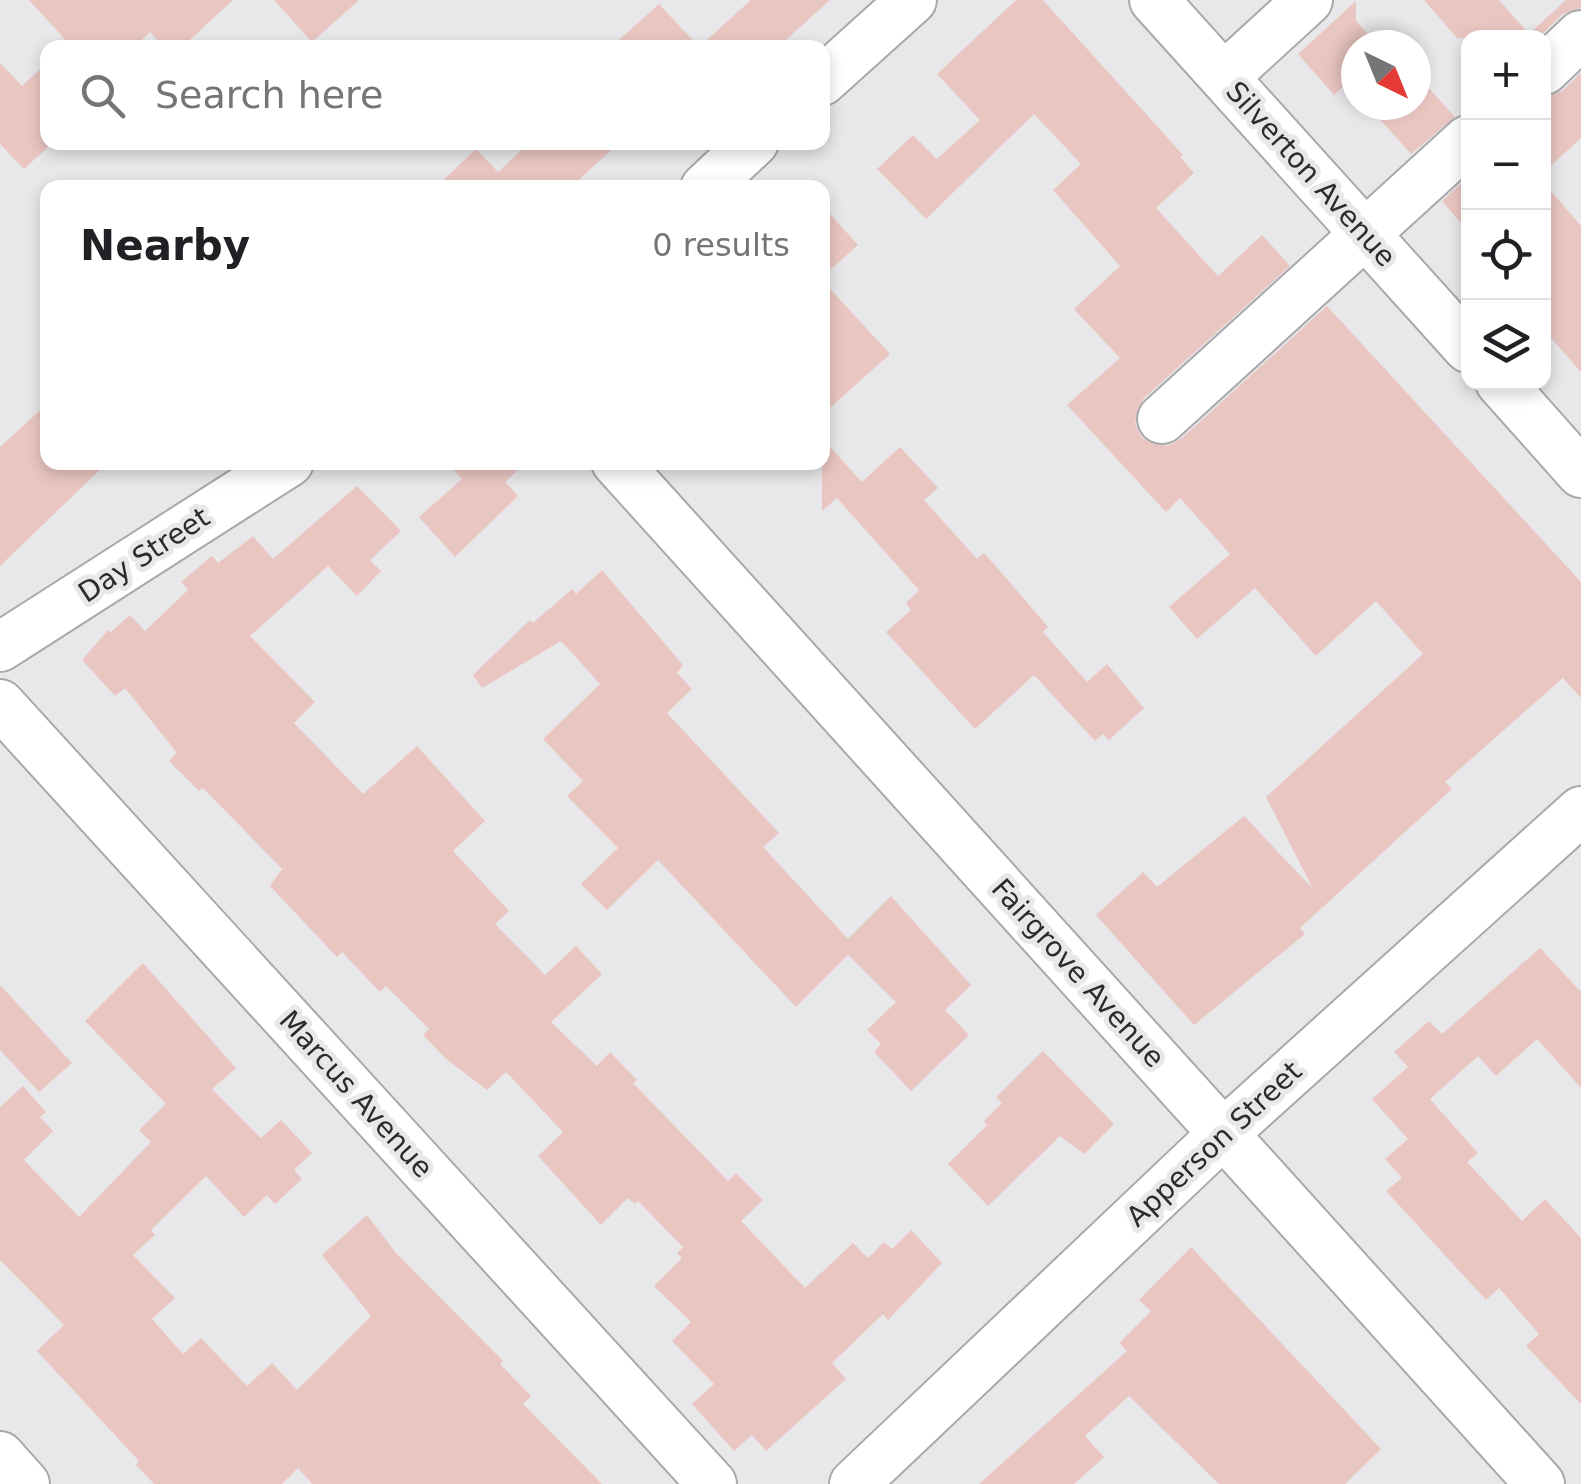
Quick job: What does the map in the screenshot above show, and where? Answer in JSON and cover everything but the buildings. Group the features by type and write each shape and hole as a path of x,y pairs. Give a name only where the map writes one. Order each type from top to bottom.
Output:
{"street":[{"path":"830,74 912,0"},
{"name":"Silverton Avenue","path":"1154,0 1461,340"},
{"path":"1224,77 1308,0"},
{"path":"1551,63 1581,35"},
{"path":"1162,419 1461,147"},
{"path":"713,180 745,150"},
{"path":"1507,390 1581,473"},
{"name":"Day Street","path":"0,648 276,470"},
{"name":"Fairgrove Avenue","path":"623,470 1540,1484"},
{"name":"Marcus Avenue","path":"0,704 712,1484"},
{"name":"Apperson Street","path":"854,1484 1224,1134 1576,826"},
{"path":"0,1456 25,1484"}]}
